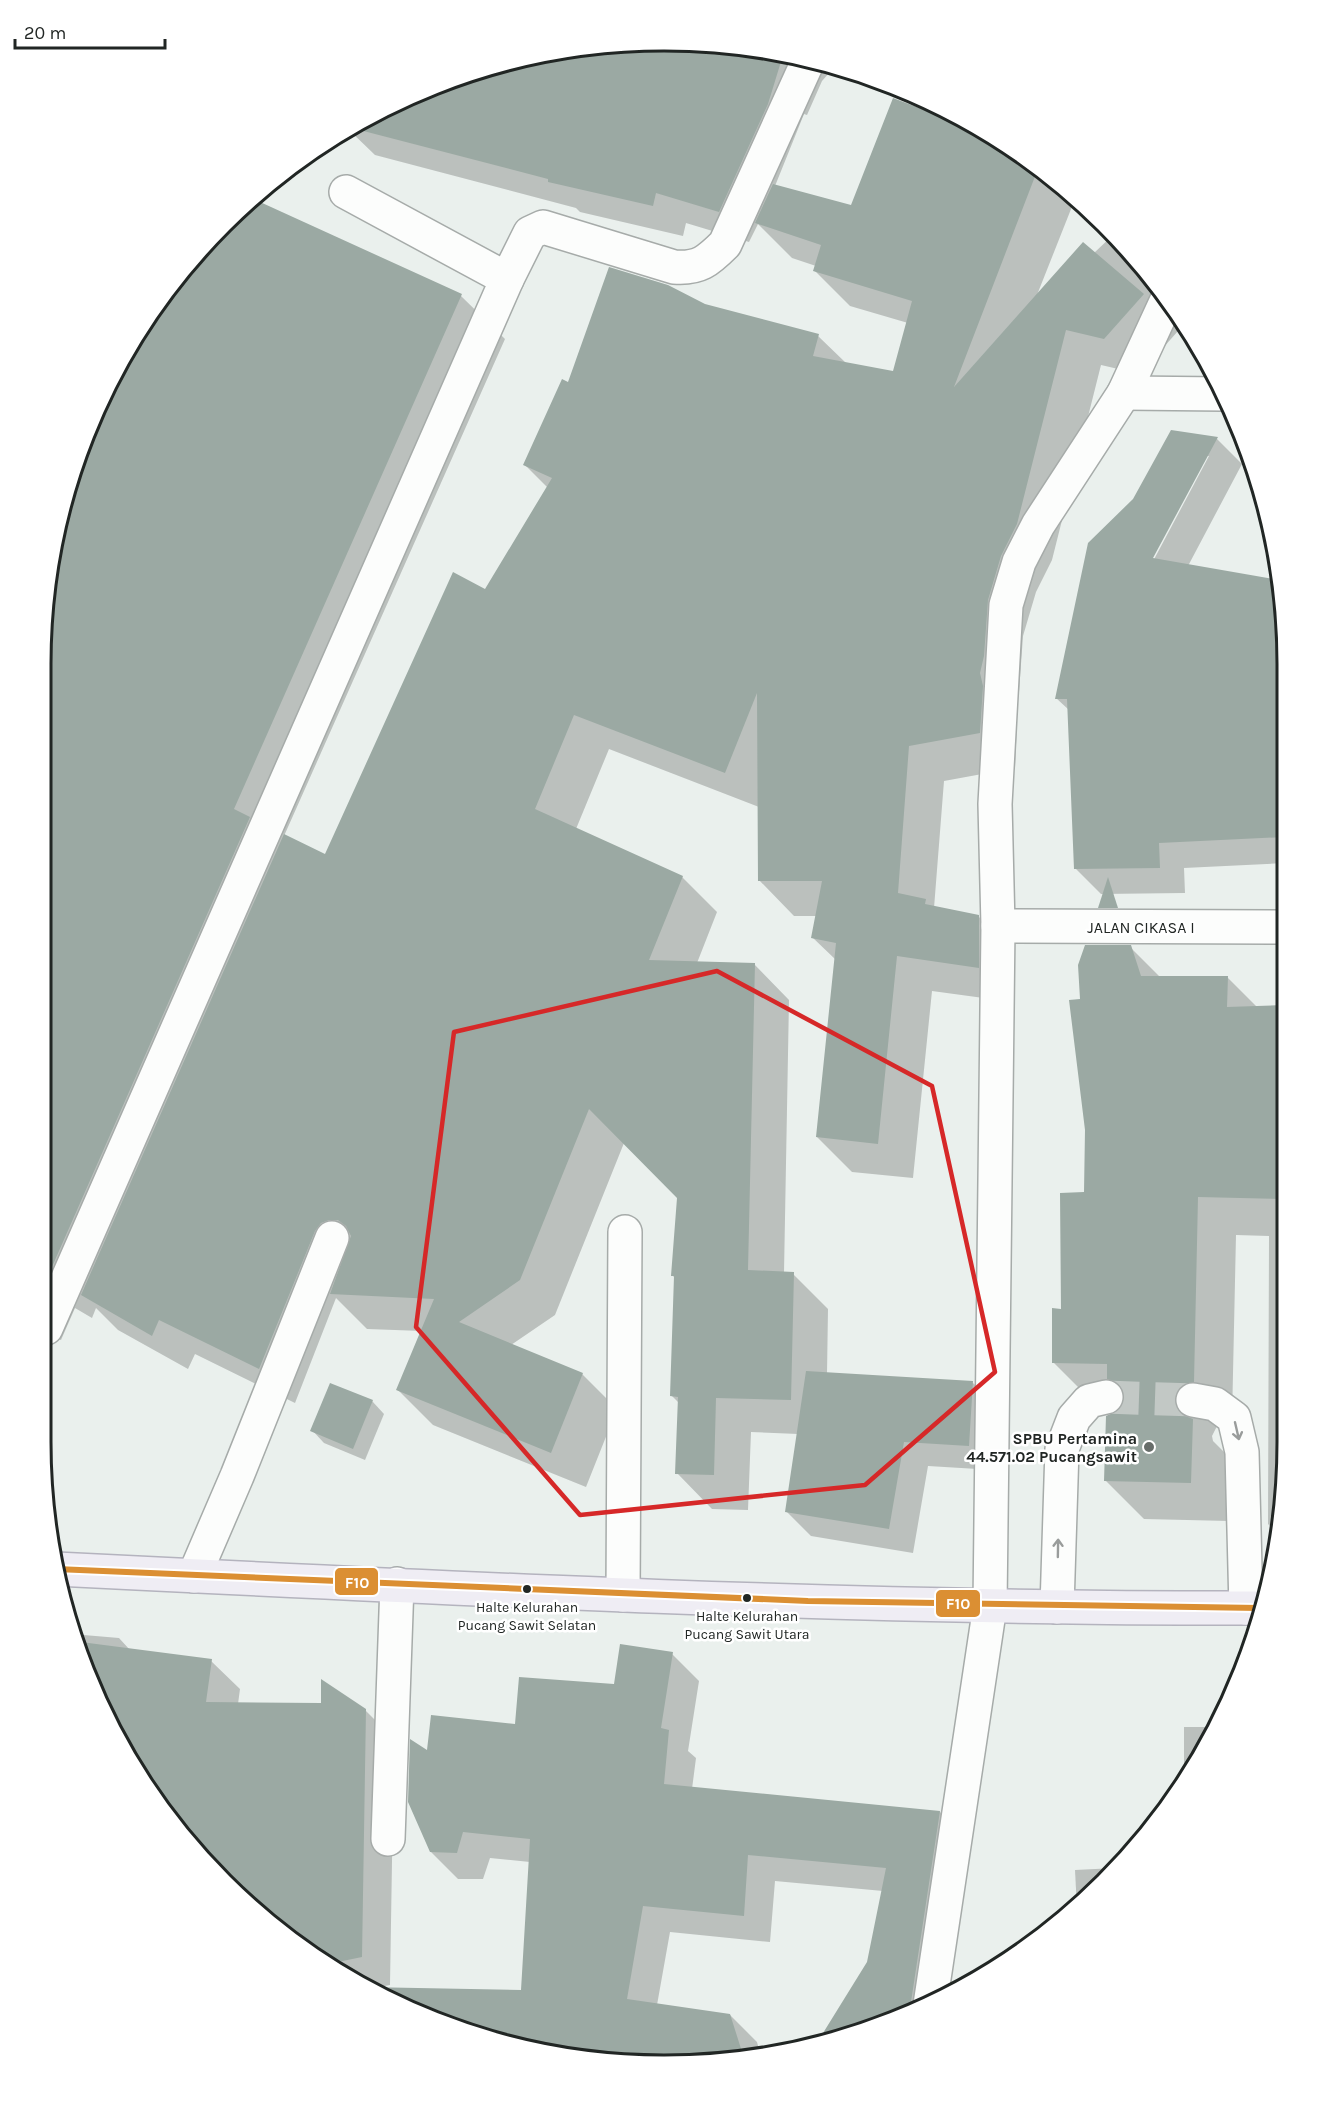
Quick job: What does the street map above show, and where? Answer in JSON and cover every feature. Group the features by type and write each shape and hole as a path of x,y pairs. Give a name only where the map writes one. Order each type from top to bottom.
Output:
{"main road":[{"path":"65,1569 623,1595 990,1606 1253,1608"}],"street":[{"path":"51,1317 507,279 530,234 543,227 674,267 692,268 708,262 725,244 805,68"},
{"path":"346,192 507,279"},
{"path":"932,1993 990,1606 998,926 995,783 1006,605 1019,562 1038,525 1124,393 1163,308"},
{"path":"1124,393 1214,394"},
{"name":"JALAN CIKASA I","path":"998,926 1277,927"},
{"path":"623,1595 625,1232"},
{"path":"194,1576 237,1476 332,1238"},
{"path":"1057,1607 1062,1449 1074,1418 1089,1401 1106,1397"},
{"path":"1193,1401 1215,1404 1234,1418 1242,1452 1253,1608"},
{"path":"388,1839 398,1584"}],"highlighted area":[{"path":"717,971 932,1086 995,1372 865,1485 580,1515 416,1327 454,1032"}],"building":[{"path":"624,52 704,52 781,62 768,104 719,212 656,193 653,206 548,182 548,179 362,131 393,114 467,84 505,72 584,56"},
{"path":"893,98 935,114 971,133 1035,176 954,387 1083,242 1144,294 1104,339 1066,330 1017,524 1001,556 988,600 984,656 980,673 983,686 980,733 909,746 898,893 926,899 925,904 979,915 979,968 897,956 878,1144 816,1137 836,943 811,938 822,881 758,881 757,693 725,773 574,715 535,809 683,876 649,960 755,963 748,1270 794,1272 791,1400 716,1398 714,1475 675,1474 678,1397 670,1396 674,1276 671,1276 677,1198 589,1109 520,1280 459,1322 583,1373 551,1453 396,1390 434,1299 330,1294 351,1236 346,1226 338,1220 321,1223 315,1231 259,1369 159,1320 152,1336 81,1295 284,834 325,854 453,572 485,589 552,478 523,465 562,379 568,382 609,267 668,285 705,304 819,334 813,356 893,371 912,301 813,271 821,245 755,223 773,184 851,205"},
{"path":"261,202 462,294 234,809 250,817 51,1269 51,664 56,584 63,544 72,505 98,429 133,357 154,323 203,260"},
{"path":"1171,430 1218,437 1153,558 1271,579 1277,664 1277,837 1159,843 1160,868 1074,869 1067,699 1055,699 1088,543 1133,499"},
{"path":"1108,877 1118,908 1098,908"},
{"path":"1085,945 1131,945 1141,976 1228,976 1227,1007 1277,1005 1277,1199 1198,1197 1194,1382 1179,1387 1175,1397 1176,1407 1180,1414 1193,1419 1191,1483 1104,1481 1106,1416 1119,1410 1124,1402 1124,1392 1119,1384 1107,1379 1107,1364 1052,1363 1052,1308 1061,1309 1060,1193 1084,1192 1085,1130 1069,1000 1080,999 1078,965"},
{"path":"806,1371 973,1381 969,1446 904,1442 889,1529 785,1512"},
{"path":"330,1383 373,1400 353,1449 310,1431"},
{"path":"85,1643 212,1659 206,1702 321,1703 321,1679 366,1709 362,1957 339,1962 323,1952 260,1903 203,1846 154,1783 133,1748 114,1713"},
{"path":"620,1644 673,1652 661,1728 669,1730 664,1784 940,1811 911,2003 822,2034 867,1962 886,1868 748,1855 744,1916 643,1906 627,1999 730,2014 741,2050 704,2054 624,2054 544,2043 467,2022 384,1987 521,1990 530,1839 463,1832 457,1853 430,1852 408,1802 410,1739 427,1750 431,1715 515,1724 519,1677 614,1684"}],"tunnel":[{"path":"1106,1397 1193,1400"}],"transit line":[{"name":"F10","path":"65,1569 808,1601 1254,1608"}],"place":[{"name":"SPBU Pertamina 44.571.02 Pucangsawit","path":"1149,1447"},
{"name":"Halte Kelurahan Pucang Sawit Selatan","path":"527,1589"},
{"name":"Halte Kelurahan Pucang Sawit Utara","path":"747,1598"}]}
